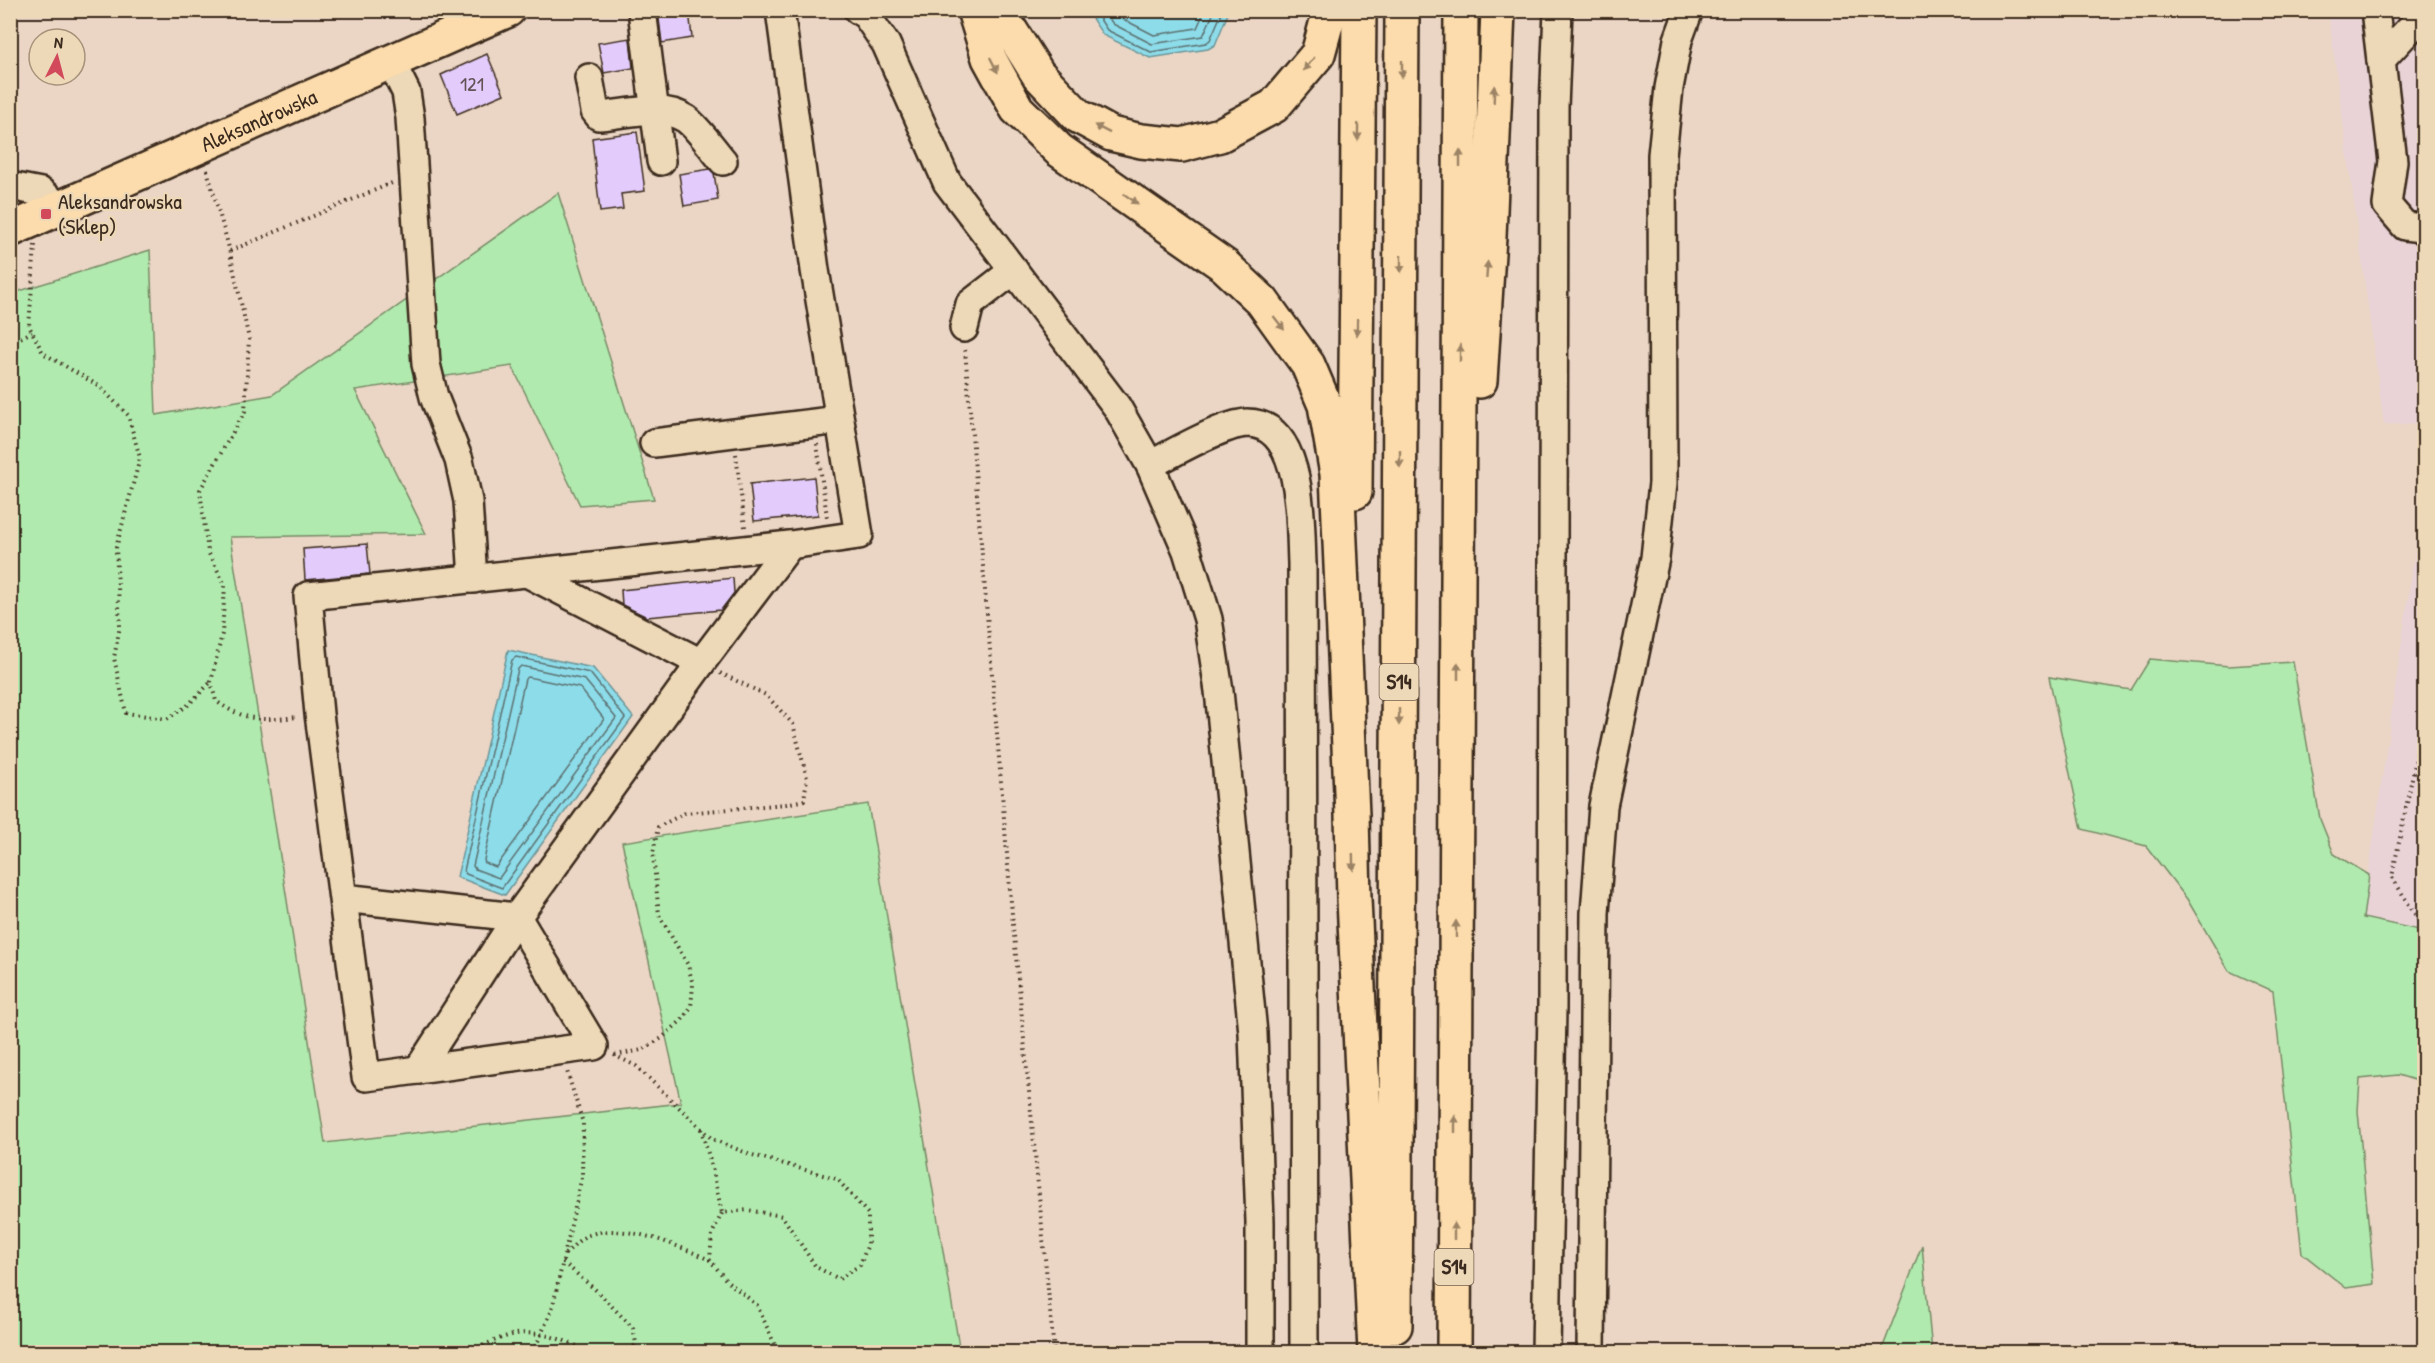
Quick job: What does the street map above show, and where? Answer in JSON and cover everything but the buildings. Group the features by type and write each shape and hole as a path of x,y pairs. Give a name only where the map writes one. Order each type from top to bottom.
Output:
{"main road":[{"name":"Aleksandrowska","path":"36,218 508,10"},
{"path":"974,10 990,58 1017,109 1059,150 1225,266 1262,301 1308,365 1325,405 1337,474 1375,1353"},
{"path":"1001,10 1004,20 1038,74 1078,116 1112,134 1141,141 1182,145 1220,135 1274,106 1318,54 1330,10"},
{"path":"1352,815 1359,10"},
{"name":"S14","path":"1395,1353 1402,10"},
{"name":"S14","path":"1454,1353 1461,10"},
{"path":"1458,601 1481,360 1489,237 1498,10"}],"street":[{"path":"642,10 661,161"},
{"path":"604,1051 561,1050 366,1077 319,714 308,596 747,550 859,535 827,421 808,226 780,10"},
{"path":"858,10 866,15 886,44 947,183 1117,407 1150,465 1191,562 1208,619 1219,691 1254,1033 1260,1222 1260,1353"},
{"path":"1546,1353 1552,1008 1554,107 1558,10"},
{"path":"1591,1353 1595,913 1603,806 1655,558 1662,494 1662,155 1670,79 1678,40 1689,10"},
{"path":"2375,10 2392,161 2387,205 2405,226 2421,228"},
{"path":"2381,60 2416,22 2424,17"},
{"path":"392,62 406,92 414,173 426,364 434,397 442,412 459,460 468,501 473,579"},
{"path":"589,78 595,111 599,116 662,110 686,119 723,161"},
{"path":"10,186 40,192 36,218"},
{"path":"964,328 970,304 1014,270"},
{"path":"654,443 827,421"},
{"path":"1150,465 1182,447 1245,423 1263,425 1282,440 1292,461 1299,508 1302,563 1304,1353"},
{"path":"418,1070 517,917 701,663 790,545"},
{"path":"527,573 701,663"},
{"path":"343,898 517,917"},
{"path":"517,917 604,1051"}],"path":[{"path":"200,146 230,251 249,339 245,411 200,490 207,552 225,585 222,634 212,682 216,701 234,714 267,720 319,714"},
{"path":"230,251 414,173"},
{"path":"36,218 28,326 43,353 99,386 128,415 140,458 116,548 120,626 114,658 126,713 167,719 187,706 212,682"},
{"path":"964,328 1012,914 1054,1353"},
{"path":"10,343 32,332"},
{"path":"827,421 829,540"},
{"path":"734,433 747,550"},
{"path":"604,1051 642,1050 662,1038 682,1020 691,1007 693,985 688,966 659,915 653,854 658,827 685,813 786,804 804,800 807,778 794,724 766,695 701,663"},
{"path":"2424,718 2392,878 2419,921 2424,923"},
{"path":"533,1353 552,1310 582,1176 583,1123 561,1050"},
{"path":"604,1051 636,1066 712,1139 749,1154 837,1179 868,1214 868,1244 860,1264 839,1279 816,1267 782,1216 748,1210 722,1213"},
{"path":"700,1128 713,1171 722,1213 712,1234 710,1260"},
{"path":"565,1254 584,1237 610,1231 655,1237 710,1260 727,1281 757,1305 778,1353"},
{"path":"563,1262 598,1292 633,1328 636,1343 631,1353"},
{"path":"466,1353 515,1334 541,1335 571,1343 589,1353"}],"shaded area":[{"path":"2328,11 2424,11 2424,423 2384,425"},
{"path":"2424,486 2424,931 2362,918"}],"green space":[{"path":"558,193 654,499 580,505 512,366 355,390 426,534 230,537 325,1143 681,1103 622,842 868,804 960,1352 11,1352 10,294 150,250 156,415 272,395"},
{"path":"2150,659 2229,666 2293,662 2320,819 2334,854 2369,875 2363,918 2424,931 2424,1083 2398,1075 2360,1079 2358,1111 2374,1284 2346,1288 2302,1253 2273,991 2229,971 2187,899 2146,846 2082,829 2049,677 2131,690"},
{"path":"1922,1245 1932,1352 1881,1352"}],"water":[{"path":"1087,11 1229,11 1215,45 1208,49 1150,58 1103,35"},
{"path":"508,650 593,668 633,717 505,895 457,877"}],"place":[{"name":"Aleksandrowska (Sklep)","path":"46,214"}]}
